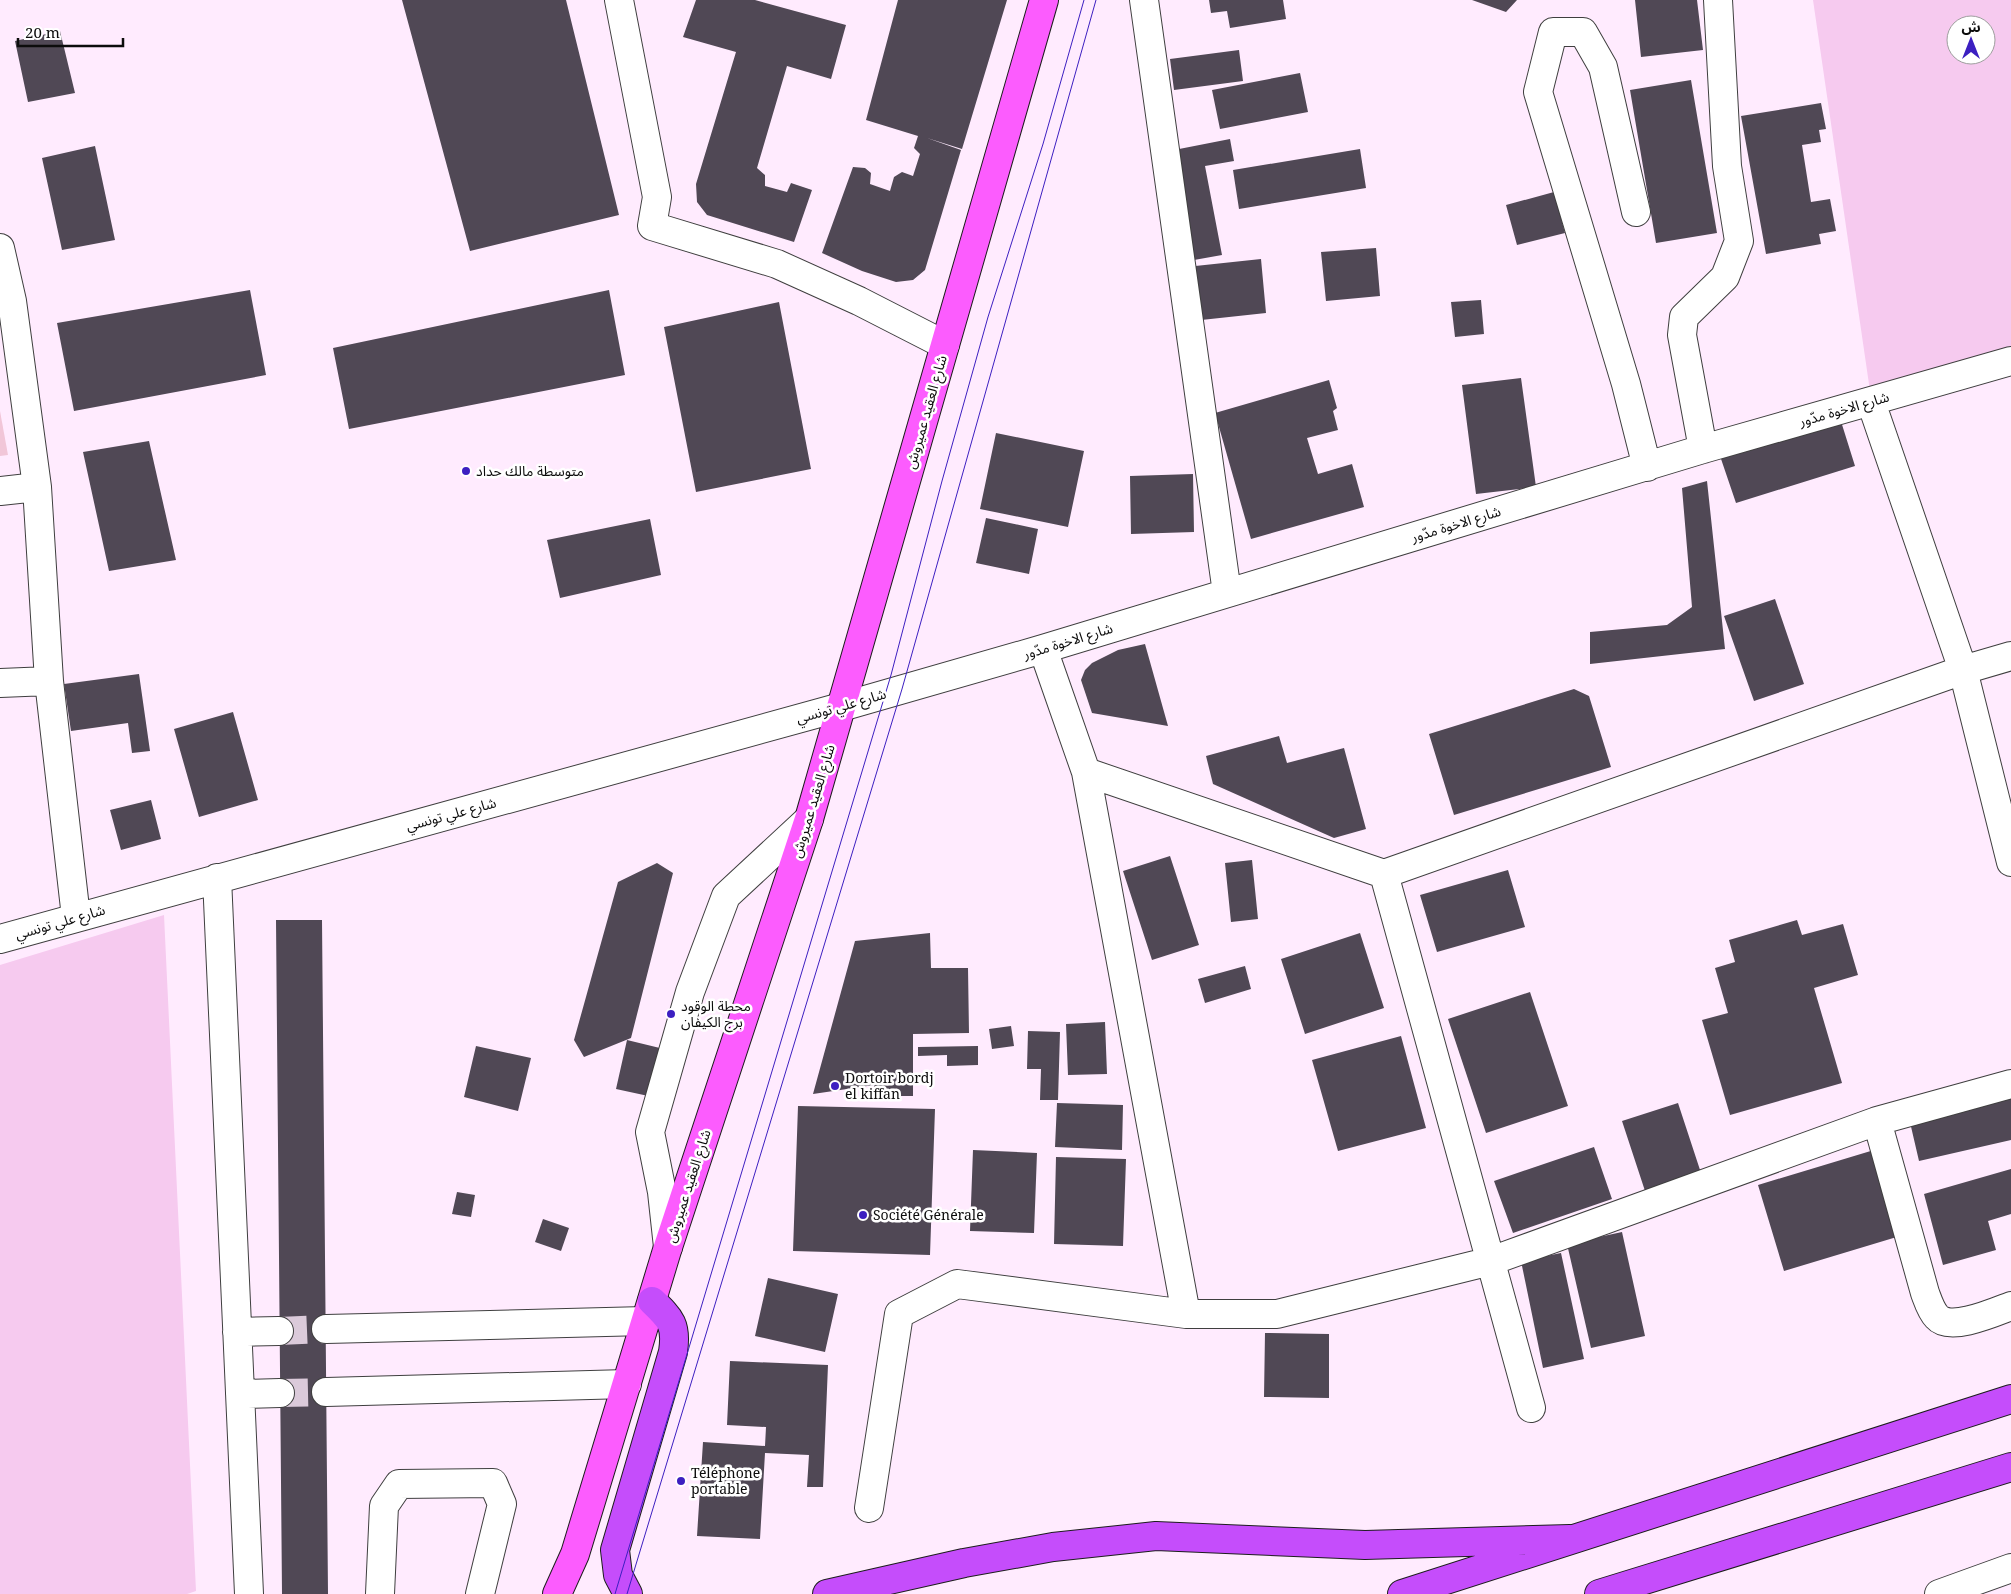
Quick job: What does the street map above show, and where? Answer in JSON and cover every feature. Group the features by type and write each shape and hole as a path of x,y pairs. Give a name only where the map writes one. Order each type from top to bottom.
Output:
{"highway":[{"path":"628,1594 618,1575 615,1550 673,1352 675,1338 672,1322 648,1311"},
{"path":"1402,1594 2011,1399"},
{"path":"1599,1594 2011,1466"},
{"path":"827,1594 964,1563 1053,1547 1156,1536 1365,1545 1570,1539"},
{"path":"897,1594 964,1563"}],"main road":[{"name":"شارع العقيد عميروش","path":"557,1594 575,1554 668,1247 809,819 1044,0"},
{"path":"569,1594 575,1554"}],"street":[{"path":"618,0 657,197 652,226 777,264 859,301 945,345"},
{"path":"1144,0 1227,593"},
{"path":"1702,449 1682,335 1684,318 1725,277 1739,241 1727,166 1718,0"},
{"path":"1636,212 1603,67 1583,32 1553,32 1538,92 1623,374 1647,467"},
{"path":"0,248 12,301 38,487 49,681 76,917"},
{"name":"شارع الاخوة مدّور","path":"902,689 1044,649 1702,449 2011,362"},
{"path":"1871,402 1962,670 2011,862"},
{"path":"0,491 38,487"},
{"path":"1044,649 1086,772 1186,1314"},
{"path":"1086,772 1384,874 1962,670 2011,656"},
{"path":"0,683 49,681"},
{"name":"شارع علي تونسي","path":"0,939 902,689"},
{"path":"668,1247 662,1192 650,1132 690,992 726,896 809,819"},
{"path":"1384,874 1531,1408"},
{"path":"217,878 249,1594"},
{"path":"869,1508 898,1314 958,1284 1186,1314 1277,1314 1491,1261 1877,1121 2011,1084"},
{"path":"1877,1121 1925,1293 1938,1319 1946,1323 1960,1323 2011,1306"},
{"path":"326,1329 648,1311"},
{"path":"237,1332 279,1331"},
{"path":"326,1392 627,1384"},
{"path":"240,1394 280,1393"},
{"path":"380,1594 384,1506 399,1484 494,1483 502,1504 480,1594"},
{"path":"1939,1594 2011,1568"}],"shaded area":[{"path":"1813,0 2011,0 2011,350 1870,391"},
{"path":"0,411 8,455 0,456"},
{"path":"164,915 196,1591 187,1594 0,1594 0,965"}],"building":[{"path":"402,0 566,0 619,215 470,251"},
{"path":"696,0 755,0 846,25 831,79 787,66 757,168 765,175 765,186 787,192 791,183 812,190 794,242 707,215 697,202 696,184 736,52 683,37"},
{"path":"898,0 1007,0 962,149 927,138 961,150 925,270 913,280 896,282 862,271 822,253 853,167 865,168 871,173 870,184 890,191 894,177 902,172 913,176 920,154 914,148 918,136 866,120"},
{"path":"1209,0 1283,0 1286,19 1230,28 1227,11 1211,13"},
{"path":"1472,0 1517,0 1506,12"},
{"path":"1635,0 1697,0 1703,50 1641,57"},
{"path":"60,31 75,93 28,102 15,41"},
{"path":"1239,50 1243,81 1174,90 1170,59"},
{"path":"1300,73 1308,112 1220,129 1212,90"},
{"path":"1691,80 1717,233 1656,243 1630,90"},
{"path":"1821,103 1826,129 1819,130 1821,142 1802,145 1811,202 1830,199 1836,231 1819,234 1821,244 1766,254 1741,116"},
{"path":"1230,139 1234,161 1205,166 1222,255 1194,260 1174,150"},
{"path":"95,146 115,240 62,250 42,158"},
{"path":"1360,149 1366,188 1239,209 1233,170"},
{"path":"1554,192 1565,233 1517,245 1506,205"},
{"path":"1376,248 1380,296 1326,301 1321,252"},
{"path":"1261,259 1266,313 1192,321 1186,267"},
{"path":"250,290 266,375 74,411 57,323"},
{"path":"609,290 625,375 349,429 333,348"},
{"path":"1481,300 1484,334 1455,337 1451,302"},
{"path":"779,302 811,469 696,492 664,327"},
{"path":"1521,378 1536,487 1476,494 1462,385"},
{"path":"1329,380 1337,408 1333,411 1338,430 1307,438 1318,474 1352,464 1364,507 1251,539 1215,413"},
{"path":"1839,415 1855,466 1736,503 1719,453"},
{"path":"996,433 1084,451 1068,527 980,509"},
{"path":"149,441 176,560 109,571 83,452"},
{"path":"1193,474 1194,532 1131,534 1130,476"},
{"path":"1707,481 1725,649 1590,664 1590,632 1667,625 1692,607 1682,488"},
{"path":"986,518 1038,529 1029,574 976,563"},
{"path":"650,519 661,575 560,598 547,540"},
{"path":"1775,599 1804,684 1754,701 1724,616"},
{"path":"1145,644 1168,726 1092,713 1081,680 1085,670 1092,663 1118,650"},
{"path":"139,674 150,751 132,753 128,723 71,731 64,684"},
{"path":"1574,689 1589,696 1611,767 1454,815 1429,734"},
{"path":"233,712 258,800 199,817 174,729"},
{"path":"1279,736 1287,763 1344,748 1366,829 1334,838 1213,784 1206,756"},
{"path":"151,800 161,839 121,850 110,810"},
{"path":"1170,856 1199,945 1152,960 1123,871"},
{"path":"1252,860 1258,919 1231,922 1225,863"},
{"path":"657,863 673,873 631,1038 584,1057 574,1040 618,882"},
{"path":"1508,870 1525,927 1437,952 1420,895"},
{"path":"276,920 322,920 328,1594 282,1594"},
{"path":"1797,920 1802,935 1843,924 1858,975 1814,988 1842,1083 1730,1115 1702,1020 1728,1013 1715,968 1735,962 1729,940"},
{"path":"930,933 931,968 968,968 969,1033 913,1034 913,1096 875,1096 874,1085 813,1094 855,941"},
{"path":"1360,933 1384,1008 1305,1034 1281,959"},
{"path":"1245,966 1251,989 1205,1003 1198,979"},
{"path":"1530,992 1568,1106 1486,1133 1448,1019"},
{"path":"1105,1022 1107,1074 1068,1075 1066,1024"},
{"path":"1011,1026 1014,1046 992,1049 989,1029"},
{"path":"1028,1031 1060,1032 1058,1100 1040,1100 1041,1069 1027,1069"},
{"path":"1401,1036 1426,1128 1338,1151 1312,1060"},
{"path":"627,1040 664,1049 653,1097 616,1089"},
{"path":"476,1046 531,1058 518,1111 464,1097"},
{"path":"978,1046 978,1065 947,1066 947,1055 918,1056 918,1047"},
{"path":"2011,1094 2011,1140 1919,1161 1909,1118"},
{"path":"1057,1103 1123,1105 1122,1150 1055,1147"},
{"path":"1678,1103 1702,1176 1646,1194 1622,1121"},
{"name":"Société Générale","path":"798,1106 935,1109 930,1255 793,1251"},
{"path":"1594,1147 1612,1199 1513,1233 1494,1181"},
{"path":"973,1150 1037,1153 1034,1233 970,1231"},
{"path":"1874,1150 1900,1236 1784,1271 1758,1185"},
{"path":"1056,1157 1126,1159 1123,1246 1054,1244"},
{"path":"2011,1169 2011,1214 1988,1221 1996,1250 1943,1265 1924,1194"},
{"path":"457,1192 475,1195 471,1217 452,1214"},
{"path":"543,1219 569,1228 561,1251 535,1242"},
{"path":"1622,1232 1645,1336 1591,1348 1567,1244"},
{"path":"1561,1253 1584,1359 1543,1368 1521,1261"},
{"path":"768,1278 838,1294 825,1352 755,1336"},
{"path":"1265,1333 1329,1334 1329,1398 1264,1397"},
{"path":"730,1361 828,1365 823,1487 807,1487 809,1455 765,1453 760,1539 697,1536 703,1442 765,1446 766,1427 727,1425"}],"tunnel":[{"path":"279,1331 326,1329"},
{"path":"280,1393 326,1392"}],"tram line":[{"path":"615,1594 891,675 942,481 988,317 1043,144 1084,0"},
{"path":"627,1594 902,689 1096,0"}],"place":[{"name":"متوسطة مالك حداد","path":"466,471"},
{"name":"محطة الوقود برج الكيفان","path":"671,1014"},
{"name":"Dortoir bordj el kiffan","path":"835,1086"},
{"name":"Société Générale","path":"863,1215"},
{"name":"Téléphone portable","path":"681,1481"}]}
